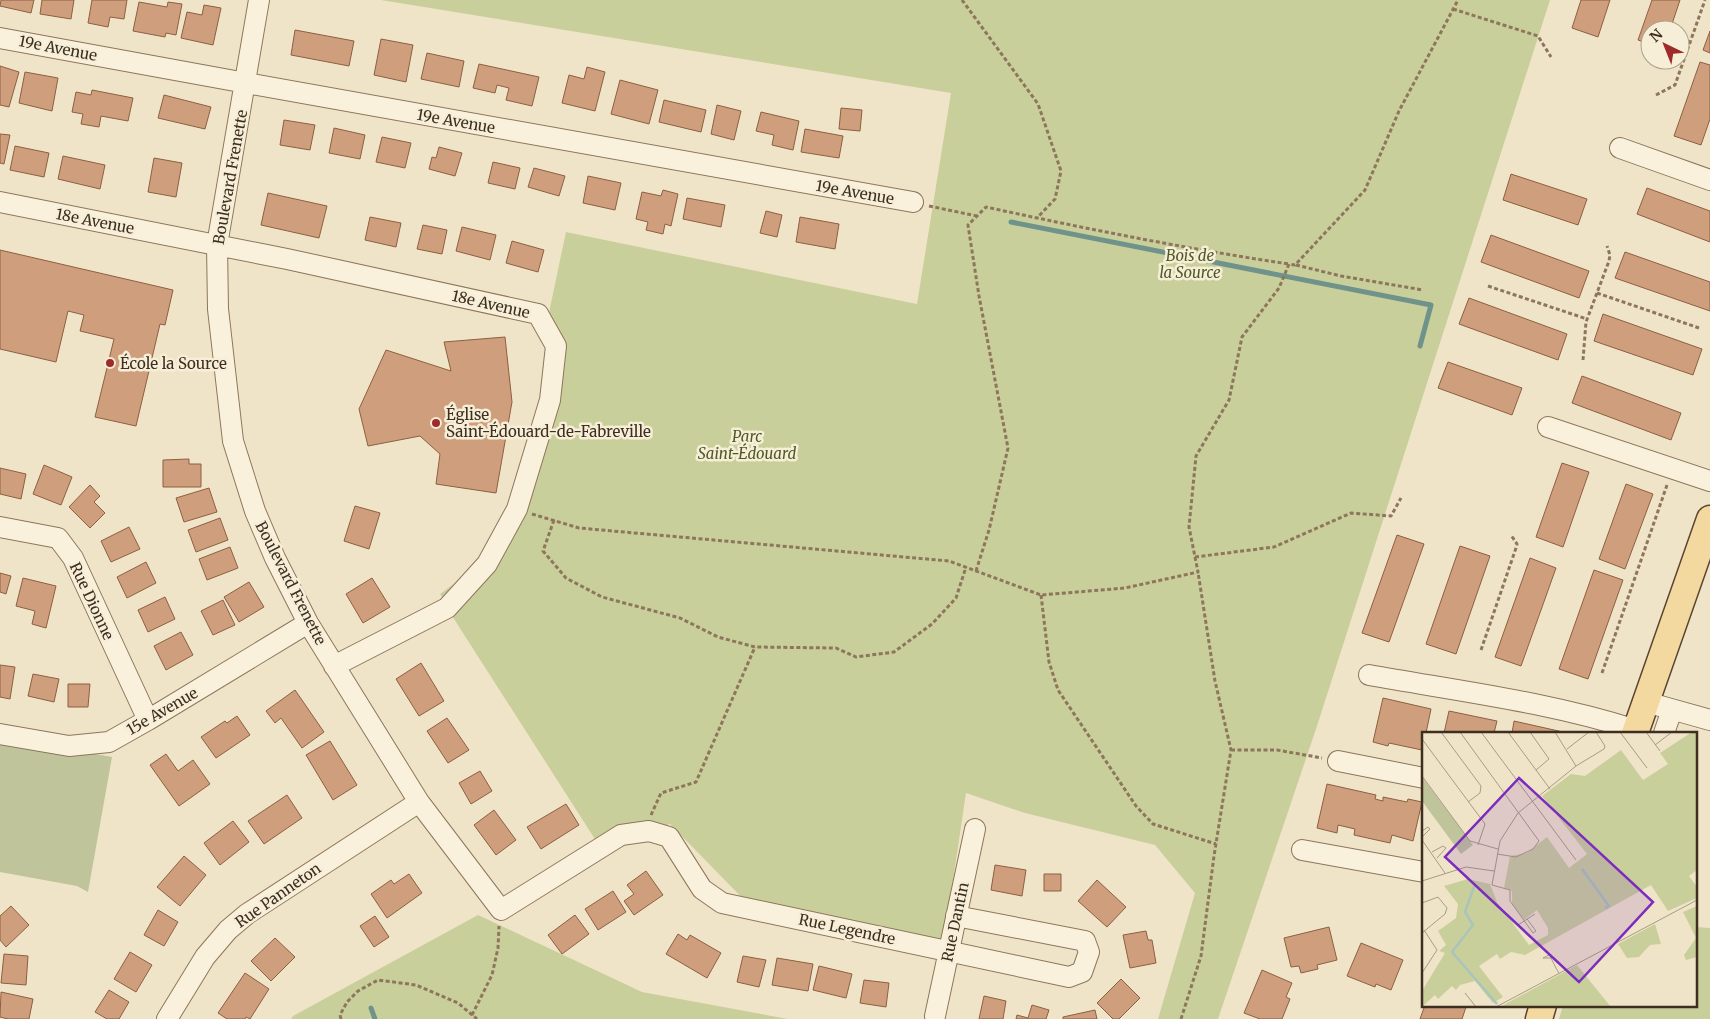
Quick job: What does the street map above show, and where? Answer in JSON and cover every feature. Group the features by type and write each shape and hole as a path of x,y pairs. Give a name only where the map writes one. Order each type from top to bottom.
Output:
{"main road":[{"path":"1635,732 1710,519"},
{"path":"1539,1019 1544,1006"}],"street":[{"name":"Boulevard Frenette","path":"259,0 217,245 218,309 233,441 255,511 275,558 308,623 419,802 501,910"},
{"name":"19e Avenue","path":"0,38 913,202"},
{"path":"1620,148 1710,180"},
{"name":"18e Avenue","path":"0,202 217,245 538,314 556,346 550,400 517,509 488,564 447,608 334,666"},
{"path":"1548,427 1710,481"},
{"name":"Rue Dionne","path":"0,527 58,538 73,558 148,720"},
{"name":"15e Avenue","path":"0,734 68,746 109,742 308,623"},
{"path":"1369,674 1566,711 1600,719 1635,732"},
{"path":"1646,702 1710,720"},
{"path":"1664,732 1672,710"},
{"path":"1338,761 1422,778"},
{"name":"Rue Panneton","path":"167,1019 205,957 228,930 247,914 419,802"},
{"name":"Rue Dantin","path":"935,1016 975,829"},
{"path":"501,910 622,835 649,830"},
{"name":"Rue Legendre","path":"649,830 669,837 702,890 722,903 1069,977 1082,972 1088,952 1085,941 956,916"},
{"path":"1302,850 1422,872"}],"path":[{"path":"962,0 1038,104 1061,171 1055,199 1036,218"},
{"path":"1295,265 1365,190 1399,111 1458,0"},
{"path":"1656,95 1675,85 1705,0"},
{"path":"1453,10 1538,36 1551,56"},
{"path":"913,202 978,216"},
{"path":"976,571 989,530 1008,448 979,296 968,225 986,207 1236,256 1295,265 1342,276 1375,280 1424,290"},
{"path":"1583,360 1587,319 1609,261 1610,255 1607,246"},
{"path":"1181,1019 1201,956 1231,750 1215,681 1189,527 1196,456 1229,400 1242,337 1280,285 1289,264"},
{"path":"1488,286 1587,319"},
{"path":"1597,293 1699,328"},
{"path":"1602,673 1669,480"},
{"path":"1195,558 1274,546 1351,513 1391,516 1401,498"},
{"path":"517,509 579,528 949,561 1041,595 1124,588 1198,572"},
{"path":"554,520 543,551 566,578 602,597 680,618 718,637 755,646 836,648 856,657 894,652 932,624 956,598 966,567"},
{"path":"1481,650 1516,548 1517,544 1511,535"},
{"path":"1041,595 1049,662 1058,690 1136,806 1153,824 1216,844"},
{"path":"649,830 650,816 661,793 696,782 755,646"},
{"path":"1231,750 1276,750 1338,761"},
{"path":"472,1015 492,976 498,948 501,910"},
{"path":"341,1019 340,1015 347,1002 358,991 378,980 416,985 458,1003 477,1019"}],"green space":[{"name":"Bois de la Source","path":"381,0 1550,0 1317,726 1218,1019 1158,1019 1195,893 1155,845 1025,813 966,793 948,914 940,945 755,911 670,824 600,847 447,608 448,606 440,594 480,565 499,532 562,363 547,322 566,232 917,304 951,93"},
{"path":"0,737 112,757 88,892 77,886 0,872"},
{"path":"478,915 642,992 788,1019 291,1019 293,1016"},
{"path":"1698,927 1710,928 1710,1019 1559,1019 1563,1006 1698,1006"}],"building":[{"path":"1,0 34,0 31,13 0,6"},
{"path":"42,0 74,0 71,19 40,14"},
{"path":"92,0 127,0 124,19 110,17 108,27 88,23"},
{"path":"1581,0 1610,0 1598,37 1572,28"},
{"path":"1652,0 1680,0 1673,20 1645,20"},
{"path":"139,2 167,7 168,2 182,4 176,35 166,33 165,37 133,31"},
{"path":"204,5 221,8 213,45 181,38 187,12 202,15"},
{"path":"295,30 354,41 349,66 291,55"},
{"path":"1710,31 1710,53 1703,50"},
{"path":"381,39 413,45 406,82 374,75"},
{"path":"427,53 464,61 459,87 421,79"},
{"path":"1700,62 1710,65 1710,119 1701,145 1674,136"},
{"path":"479,64 539,77 532,106 506,100 509,88 497,85 495,93 473,88"},
{"path":"0,66 19,72 9,107 0,105"},
{"path":"587,67 605,72 595,111 562,103 569,75 584,79"},
{"path":"25,72 58,78 52,111 19,103"},
{"path":"620,80 658,90 649,124 611,114"},
{"path":"92,90 133,98 128,121 101,116 99,127 81,124 83,114 72,112 76,92 91,95"},
{"path":"164,95 211,107 205,129 158,118"},
{"path":"664,100 706,110 701,132 659,122"},
{"path":"717,105 741,111 734,140 711,134"},
{"path":"841,108 862,110 860,131 839,129"},
{"path":"761,112 799,121 793,150 772,145 774,135 756,131"},
{"path":"284,120 315,125 310,150 280,145"},
{"path":"334,128 365,135 360,159 329,153"},
{"path":"805,129 843,136 839,158 801,152"},
{"path":"0,134 10,135 4,164 0,163"},
{"path":"382,137 411,143 405,168 376,162"},
{"path":"15,146 49,153 44,177 10,170"},
{"path":"439,147 462,153 455,176 429,169 432,157 436,158"},
{"path":"63,156 105,165 100,189 58,179"},
{"path":"154,158 182,163 176,197 148,192"},
{"path":"493,162 520,168 515,189 488,183"},
{"path":"534,168 565,176 559,196 528,187"},
{"path":"1511,174 1587,199 1578,225 1503,200"},
{"path":"588,176 621,183 615,210 583,203"},
{"path":"1647,188 1710,211 1710,242 1637,214"},
{"path":"663,190 678,194 671,226 665,224 663,234 646,230 648,222 636,219 642,192 661,196"},
{"path":"268,193 327,206 319,238 261,225"},
{"path":"687,198 725,205 721,227 683,219"},
{"path":"766,211 782,215 777,237 760,233"},
{"path":"370,217 401,223 396,247 365,240"},
{"path":"800,217 839,224 835,249 796,242"},
{"path":"423,225 447,230 442,254 417,249"},
{"path":"462,227 496,235 490,260 456,251"},
{"path":"1491,235 1589,271 1579,298 1481,262"},
{"path":"512,241 544,250 538,272 506,263"},
{"path":"0,250 173,290 165,325 160,324 136,426 95,417 114,339 80,331 84,315 68,311 56,362 0,349"},
{"path":"1625,252 1710,282 1710,311 1615,278"},
{"path":"1469,298 1567,334 1558,360 1459,324"},
{"path":"1603,314 1702,349 1693,375 1594,341"},
{"name":"Église Saint-Édouard-de-Fabreville","path":"505,337 512,402 496,493 436,484 440,454 420,436 368,446 359,409 386,350 451,371 444,342"},
{"path":"1448,362 1522,388 1512,415 1438,388"},
{"path":"1582,376 1681,413 1671,440 1572,403"},
{"path":"189,459 189,464 201,464 201,487 163,487 163,460"},
{"path":"1562,463 1589,472 1563,547 1536,537"},
{"path":"44,465 72,477 61,505 33,494"},
{"path":"0,468 26,474 21,499 0,494"},
{"path":"1626,484 1653,494 1625,569 1599,559"},
{"path":"90,485 100,496 94,502 105,513 90,528 69,507"},
{"path":"209,488 217,512 184,522 176,498"},
{"path":"355,506 380,513 369,549 344,541"},
{"path":"220,518 228,540 196,552 188,530"},
{"path":"129,527 140,549 111,562 101,541"},
{"path":"1397,535 1424,544 1389,642 1362,633"},
{"path":"1460,546 1490,556 1456,654 1426,644"},
{"path":"230,547 238,568 207,580 199,559"},
{"path":"1530,558 1556,568 1521,666 1495,657"},
{"path":"146,562 156,583 127,598 117,577"},
{"path":"1594,570 1623,580 1588,679 1559,669"},
{"path":"0,573 11,576 6,594 0,592"},
{"path":"23,578 56,586 46,628 32,624 35,611 16,606"},
{"path":"372,578 390,607 363,623 346,594"},
{"path":"249,582 264,607 239,622 224,597"},
{"path":"165,597 175,619 148,632 138,610"},
{"path":"223,600 235,625 213,635 201,611"},
{"path":"181,632 193,655 166,670 154,646"},
{"path":"421,663 444,701 419,716 396,679"},
{"path":"0,665 15,667 10,699 0,697"},
{"path":"33,674 59,679 54,702 28,696"},
{"path":"68,684 90,684 88,707 68,707"},
{"path":"295,690 324,732 302,748 281,718 275,723 266,711"},
{"path":"1383,698 1431,709 1426,732 1422,732 1422,750 1389,743 1388,746 1373,742"},
{"path":"1449,711 1497,721 1494,732 1444,732"},
{"path":"237,716 250,735 216,758 201,737 225,721 227,723"},
{"path":"447,718 469,750 448,763 427,731"},
{"path":"1514,721 1563,732 1512,732"},
{"path":"330,741 357,785 333,800 306,755"},
{"path":"166,754 178,771 193,760 210,784 179,806 150,765"},
{"path":"480,771 492,791 471,804 459,783"},
{"path":"1327,784 1376,795 1375,799 1383,801 1383,797 1407,802 1408,799 1422,802 1413,841 1392,835 1390,843 1354,835 1355,829 1338,825 1337,833 1317,828"},
{"path":"287,795 302,818 264,844 248,821"},
{"path":"566,804 579,825 541,849 527,827"},
{"path":"494,810 516,840 496,855 474,825"},
{"path":"233,821 249,842 220,865 204,843"},
{"path":"184,856 206,875 180,906 157,887"},
{"path":"995,865 1026,870 1022,896 991,890"},
{"path":"646,871 663,895 634,915 624,901 634,894 627,885"},
{"path":"409,874 422,893 387,918 371,894 391,880 394,884"},
{"path":"1044,874 1061,874 1061,891 1044,891"},
{"path":"1097,880 1126,907 1107,927 1078,901"},
{"path":"613,891 626,912 598,930 585,909"},
{"path":"11,906 29,925 6,947 0,940 0,916"},
{"path":"158,910 178,922 164,946 144,935"},
{"path":"575,915 589,934 562,954 548,935"},
{"path":"375,916 389,937 374,947 360,926"},
{"path":"1329,927 1337,960 1317,965 1318,969 1301,973 1299,966 1291,967 1284,938"},
{"path":"1146,931 1148,940 1152,940 1156,963 1130,968 1123,935"},
{"path":"678,934 687,940 690,935 721,953 707,978 666,954"},
{"path":"275,938 295,957 271,981 251,961"},
{"path":"1361,943 1403,960 1391,990 1376,984 1375,987 1347,976"},
{"path":"130,952 152,965 136,992 114,979"},
{"path":"4,954 28,956 26,985 1,983"},
{"path":"743,956 766,960 759,987 737,982"},
{"path":"777,958 813,964 808,991 772,985"},
{"path":"819,966 852,974 846,998 813,990"},
{"path":"1262,970 1292,983 1286,997 1290,999 1282,1019 1260,1019 1244,1013"},
{"path":"245,973 269,989 250,1019 246,1017 245,1019 227,1019 218,1013"},
{"path":"1121,979 1140,998 1119,1019 1113,1019 1097,1003"},
{"path":"864,980 889,983 886,1007 860,1003"},
{"path":"109,990 129,1002 119,1019 107,1019 95,1012"},
{"path":"1,992 33,999 29,1019 0,1017"},
{"path":"984,996 1006,1001 1003,1019 979,1019"},
{"path":"1032,1005 1049,1010 1046,1019 1016,1019 1017,1015 1028,1018"},
{"path":"1425,1006 1466,1007 1462,1019 1420,1019"},
{"path":"1095,1010 1097,1019 1063,1019 1063,1017"}],"waterway":[{"path":"1011,222 1431,305 1420,346"},
{"path":"371,1008 375,1019"}],"place":[{"name":"École la Source","path":"110,363"},
{"name":"Église Saint-Édouard-de-Fabreville","path":"436,423"}],"park label":[{"name":"Parc Saint-Édouard","path":"747,444"}]}
